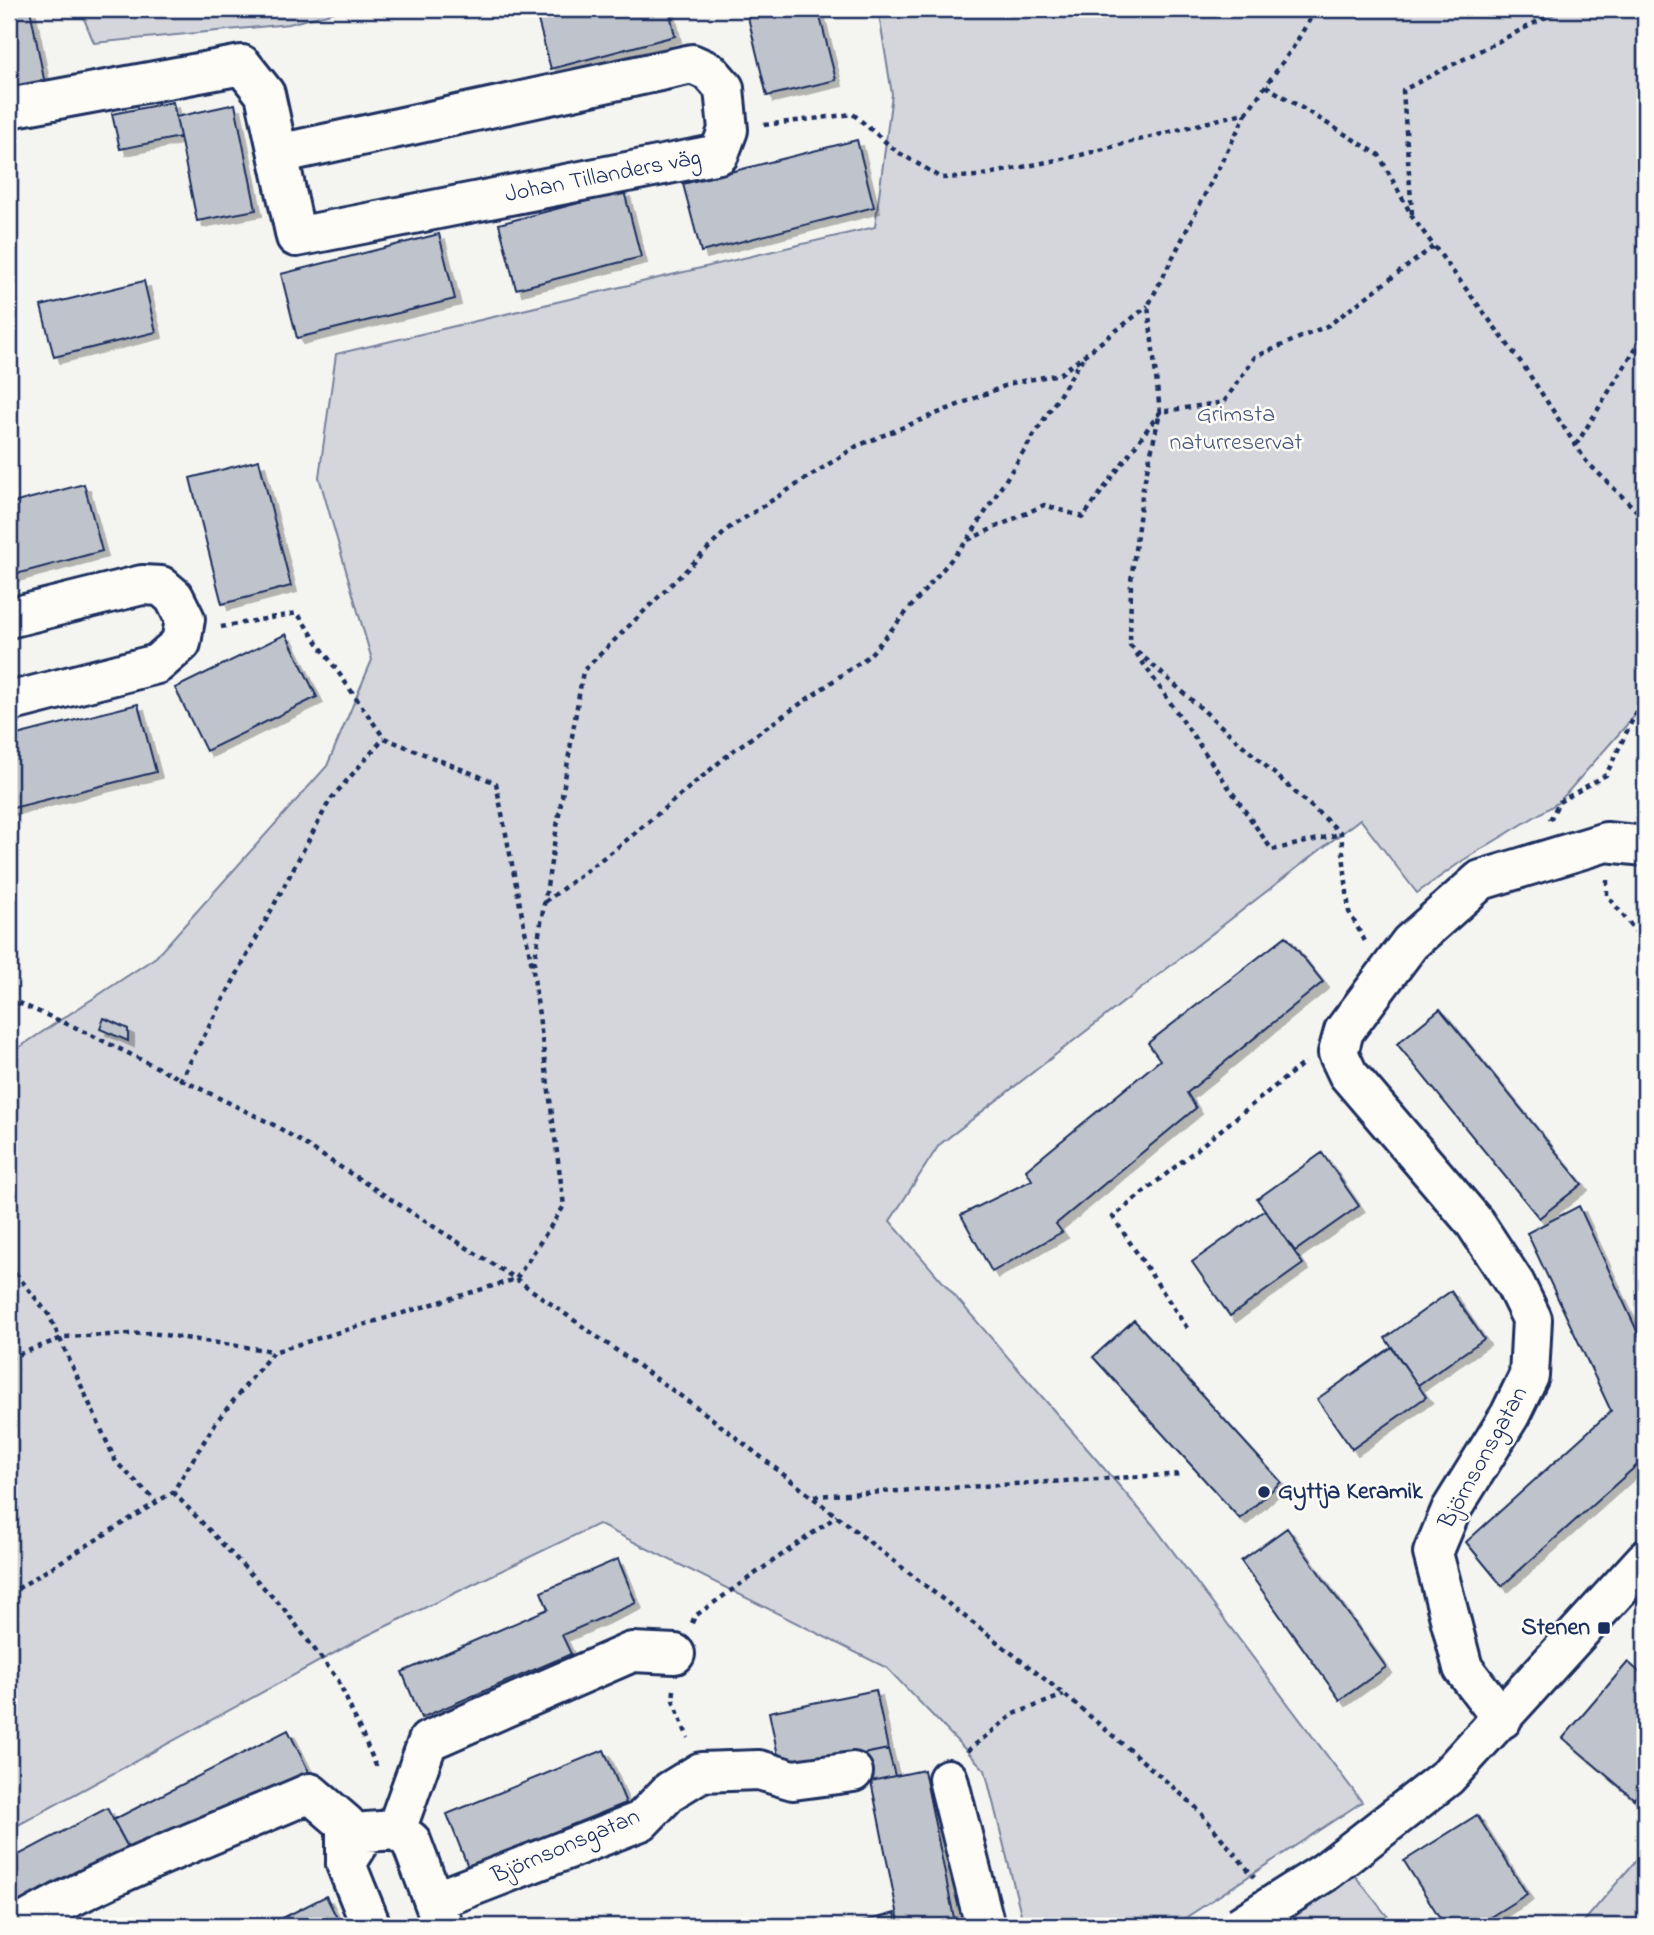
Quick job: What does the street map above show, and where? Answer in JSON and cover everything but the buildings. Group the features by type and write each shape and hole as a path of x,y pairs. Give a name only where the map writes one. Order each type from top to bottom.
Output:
{"street":[{"name":"Johan Tillanders väg","path":"9,108 242,65 265,94 278,154 296,237 719,154 728,130 724,88 710,72 692,64 278,154"},
{"path":"9,618 142,585 161,586 174,597 185,620 181,643 157,664 9,702"},
{"path":"1344,1031 1410,943 1481,880 1606,842 1645,846"},
{"name":"Björnsonsgatan","path":"1344,1031 1338,1053 1348,1074 1475,1223 1515,1284 1532,1319 1529,1376 1510,1415 1451,1510 1433,1553 1463,1668 1502,1719"},
{"path":"1240,1926 1325,1871 1447,1777 1645,1560"},
{"path":"346,1864 366,1832 396,1830 428,1741 632,1652 675,1654"},
{"name":"Björnsonsgatan","path":"396,1830 411,1841 439,1913 640,1821 670,1791 701,1772 758,1770 793,1780 853,1772"},
{"path":"948,1779 985,1926"},
{"path":"18,1926 121,1875 310,1793 346,1824 346,1864 371,1926"}],"path":[{"path":"533,970 583,671 729,528 822,468 858,446 1013,383 1060,374 1149,306 1247,111 1293,49 1316,9"},
{"path":"1413,218 1403,90 1562,9"},
{"path":"1266,86 1379,155 1413,218 1523,365 1586,461 1645,519"},
{"path":"728,130 853,114 897,150 942,178 978,176 1077,156 1247,111"},
{"path":"967,541 1044,505 1083,517 1160,412 1224,402 1255,357 1329,325 1434,246"},
{"path":"1149,306 1160,412 1143,488 1131,581 1130,645 1272,850 1341,833"},
{"path":"1576,445 1645,333"},
{"path":"544,902 622,843 734,750 869,656 967,541 1085,355"},
{"path":"9,1358 65,1337 151,1334 273,1352 516,1279 564,1206 533,970 496,783 384,738 297,613 182,634"},
{"path":"1130,645 1341,833 1349,912 1385,978"},
{"path":"1525,867 1559,803 1605,775 1645,694"},
{"path":"180,1081 330,800 384,738"},
{"path":"1606,842 1607,895 1645,943"},
{"path":"9,999 79,1029 276,1126 516,1279 706,1414 1065,1695 1194,1805 1262,1885"},
{"path":"1187,1328 1113,1217 1344,1031"},
{"path":"9,1265 49,1315 116,1462 156,1501"},
{"path":"9,1594 173,1492 216,1422 273,1352"},
{"path":"813,1496 1183,1474"},
{"path":"173,1492 284,1609 338,1680 381,1778 396,1830"},
{"path":"701,1772 673,1700 675,1654 695,1616 837,1516"},
{"path":"948,1779 953,1761 1014,1714 1065,1695"}],"green space":[{"path":"80,9 346,9 289,24 94,43"},
{"name":"Grimsta naturreservat","path":"878,9 1645,9 1645,704 1559,802 1465,859 1417,893 1360,819 939,1145 890,1221 1153,1525 1362,1802 1173,1926 1024,1926 985,1770 887,1668 598,1524 362,1638 9,1830 9,1054 156,957 327,766 372,660 319,477 336,354 875,227 892,94"},
{"path":"1645,1850 1645,1926 1580,1926"},
{"path":"1352,1872 1395,1926 1280,1926"}],"place":[{"name":"Gyttja Keramik","path":"1264,1492"},
{"name":"Stenen","path":"1604,1628"}]}
